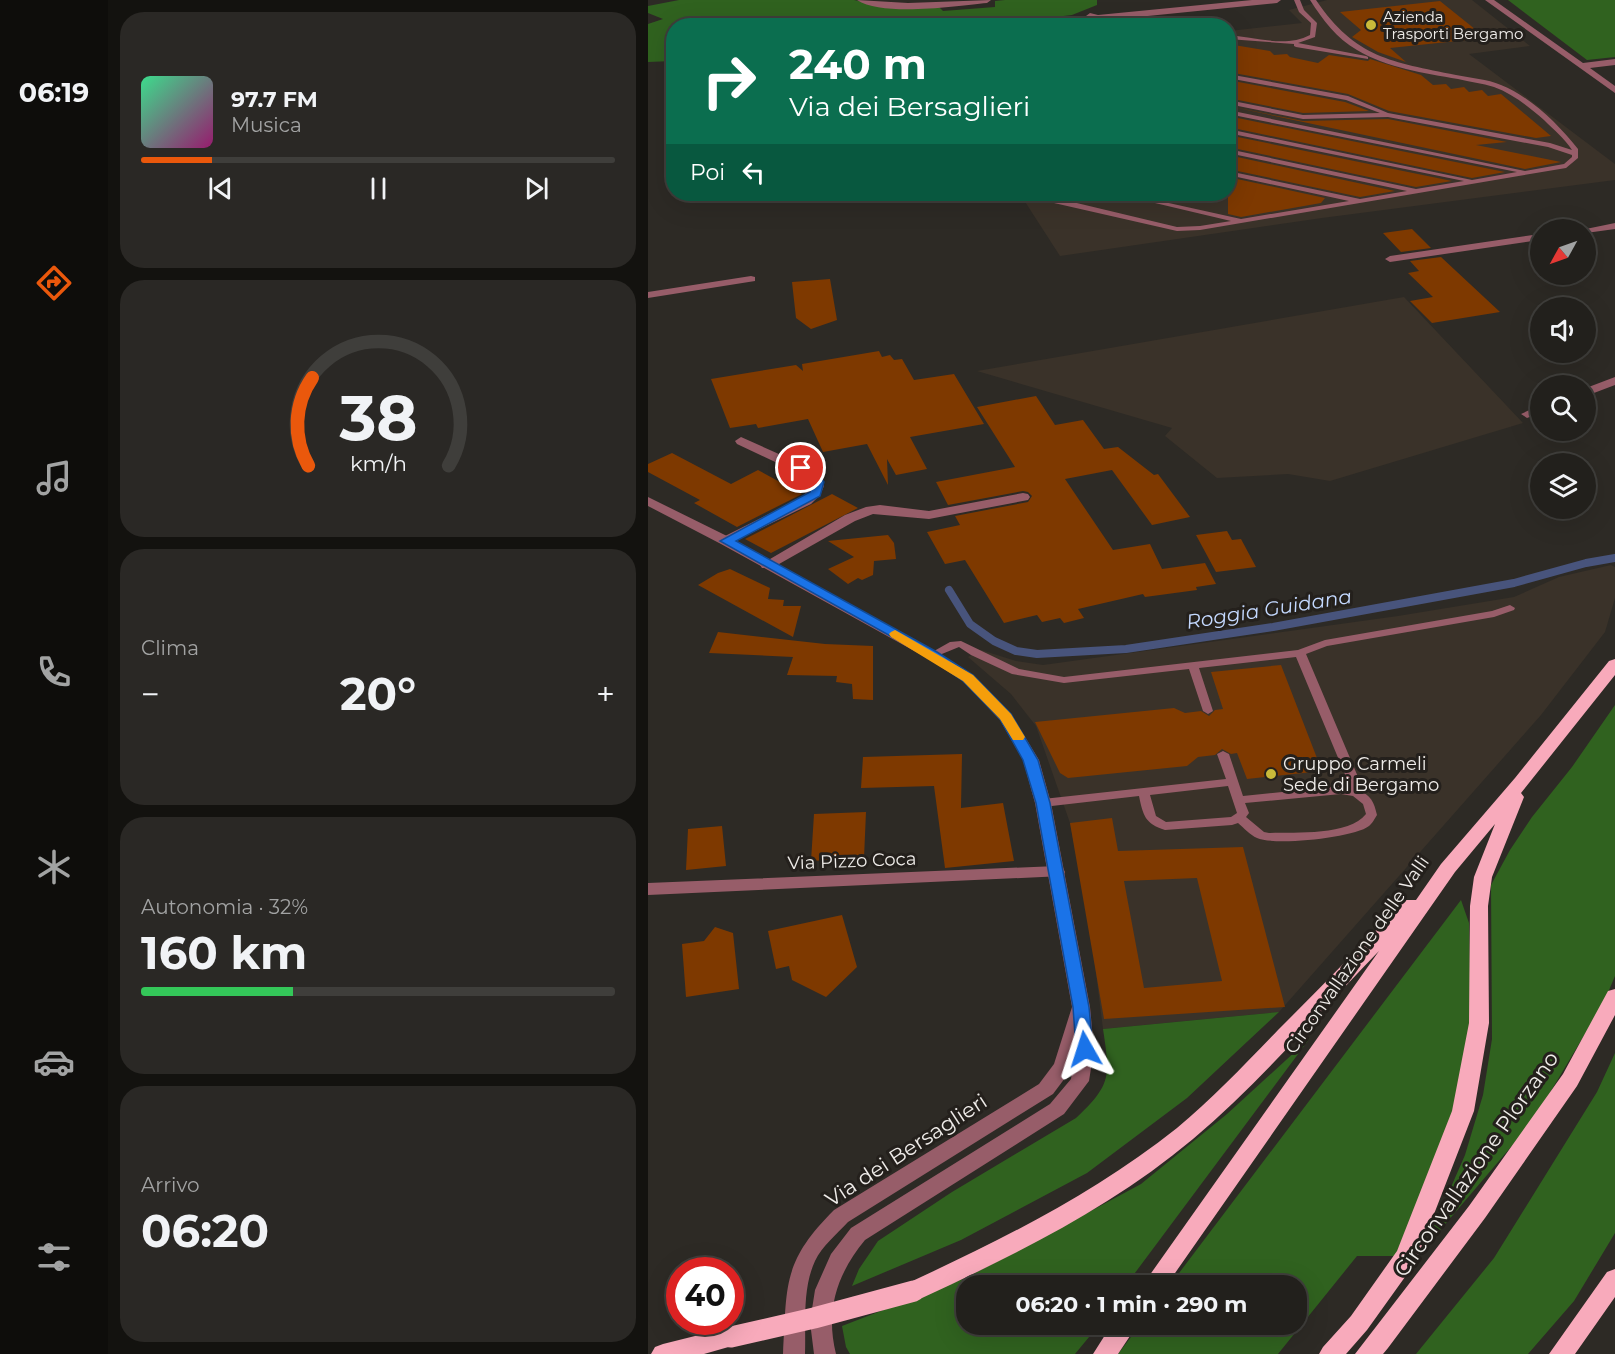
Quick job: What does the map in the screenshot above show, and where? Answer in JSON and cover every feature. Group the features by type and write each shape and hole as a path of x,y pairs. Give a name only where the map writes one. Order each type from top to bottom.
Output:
{"highway":[{"name":"Circonvallazione delle Valli","path":"1162,1275 1448,868 1521,782 1615,664"},
{"name":"Circonvallazione Plorzano","path":"1331,1354 1359,1323 1407,1256 1463,1111 1479,1023 1479,906 1483,877 1521,782"},
{"path":"663,1354 814,1318 914,1291 1005,1249 1073,1211 1134,1171 1184,1134 1224,1099 1448,868"},
{"name":"Circonvallazione Plorzano","path":"1367,1354 1380,1341 1477,1212 1570,1080 1615,996"},
{"path":"1561,1354 1615,1279"},
{"path":"1105,1354 1118,1335"}],"street":[{"path":"861,0 902,6 987,0"},
{"path":"1090,16 1098,18 1277,0"},
{"path":"1489,0 1615,90"},
{"path":"1581,66 1615,62"},
{"path":"1596,229 1615,226"},
{"path":"1390,259 1530,238"},
{"path":"648,295 751,279"},
{"path":"1596,388 1615,381"},
{"path":"726,541 806,501 816,494 818,489 818,482 812,474 741,441"},
{"path":"767,565 849,518 871,510 929,515 1023,497"},
{"name":"Via dei Bersaglieri","path":"648,501 932,654 968,678 1006,717 1031,760 1043,803 1081,1007 1085,1049 1081,1075 1057,1109 870,1224 847,1246 837,1261 824,1294 819,1324 825,1354"},
{"name":"Via Pizzo Coca","path":"648,889 1057,872"},
{"name":"Via dei Bersaglieri","path":"794,1354 798,1288 806,1260 823,1235 841,1216 1046,1089 1057,1079 1063,1066 1081,1007"}],"lane":[{"path":"1284,42 1302,41 1313,36 1314,23 1301,11 1297,0"},
{"path":"1313,0 1325,23 1360,51 1378,60"},
{"path":"1057,201 1177,229 1200,228 1566,166 1575,158 1575,149 1552,123 1508,91 1478,81 1378,60 1284,42 1236,38"},
{"path":"1236,77 1348,98 1388,115"},
{"path":"1236,104 1303,117 1388,115 1550,145 1575,154"},
{"path":"1236,114 1529,172"},
{"path":"1236,133 1475,182"},
{"path":"1236,153 1419,192"},
{"path":"1236,175 1363,201"},
{"path":"1153,201 1244,221"},
{"path":"932,654 954,644 961,644 1016,672 1064,680 1300,653 1326,643 1494,614 1510,608"},
{"path":"1300,653 1355,784 1352,792"},
{"path":"1193,665 1208,711"},
{"path":"1144,792 1151,820 1156,824 1165,826 1232,821 1240,818 1243,813 1223,754"},
{"path":"1043,803 1232,782"},
{"path":"1239,800 1341,790 1352,792 1369,804 1372,813 1368,821 1360,828 1347,832 1269,837 1260,835 1240,818"}],"shaded area":[{"path":"1327,0 1472,0 1530,46 1469,54 1615,164 1615,180 1322,218 1060,256 1025,201 1236,201 1236,30 1302,23 1289,10"},
{"path":"1404,297 1523,423 1330,481 1288,474 1217,478 1165,436 1172,428 977,371"},
{"name":"Gruppo Carmeli Sede di Bergamo","path":"1611,565 1615,567 1615,598 1605,632 1541,715 1279,1012 1103,1029 1091,933 1070,823 1036,726 1011,694 968,657 981,650 1016,661 1043,665 1398,616 1514,597 1559,577"}],"green space":[{"path":"679,0 854,0 886,7 939,7 943,11 995,7 995,1 1005,0 1097,0 1097,5 1072,15 1047,18 666,18 666,61 648,62 648,24 663,19 648,13 648,6"},
{"path":"1508,0 1615,0 1615,57 1587,60"},
{"path":"1615,705 1615,976 1604,1002 1533,1121 1424,1249 1465,1155 1483,1095 1492,1039 1491,885 1510,850 1532,817 1572,767"},
{"path":"1461,900 1469,923 1471,1023 1458,1109 1395,1256 1357,1256 1307,1318 1307,1275 1178,1275"},
{"path":"1279,1012 1187,1098 1087,1173 961,1240 852,1286 859,1269 878,1241 952,1192 1076,1118 1088,1106 1106,1078 1107,1058 1103,1029"},
{"path":"1310,1038 1133,1275 972,1275 1141,1184 1227,1114"},
{"path":"1615,1053 1615,1233 1574,1301 1528,1354 1416,1354 1494,1258 1597,1092"},
{"path":"956,1282 956,1335 1091,1335 1075,1354 850,1354 846,1347 842,1326"},
{"path":"1132,1335 1293,1335 1278,1354 1118,1354"}],"building":[{"name":"Azienda Trasporti Bergamo","path":"1440,1 1486,38 1390,48 1406,62 1378,52 1352,37 1361,30 1340,12"},
{"path":"1236,45 1270,51 1274,55 1287,54 1290,57 1318,63 1329,55 1368,61 1370,59 1421,75 1433,85 1446,84 1451,89 1464,87 1469,92 1482,90 1488,96 1501,94 1551,136 1536,138 1389,111 1348,94 1236,73"},
{"path":"1236,82 1345,102 1369,111 1303,113 1236,100"},
{"path":"1236,108 1303,121 1388,119 1507,142 1476,145 1561,162 1525,169"},
{"path":"1236,118 1505,172 1472,178 1236,129"},
{"path":"1236,137 1452,181 1416,187 1236,149"},
{"path":"1236,157 1395,191 1360,197 1236,171"},
{"path":"1236,179 1325,198 1321,203 1241,217 1228,214 1228,201 1236,201"},
{"path":"1412,229 1431,248 1401,252 1383,233"},
{"path":"1441,257 1500,312 1432,323 1410,301 1433,297 1408,273 1419,271 1410,261"},
{"path":"830,279 837,320 811,329 796,318 792,282"},
{"path":"879,351 882,357 890,355 894,360 902,359 914,380 954,374 984,424 910,437 927,469 896,475 887,459 888,485 867,444 823,452 808,419 758,428 756,424 730,428 711,379 796,365 803,371 802,364"},
{"path":"1036,396 1055,425 1083,420 1104,449 1118,447 1154,475 1158,474 1190,517 1152,525 1112,470 1065,479 1113,550 1150,544 1162,569 1205,563 1216,584 1196,587 1197,590 1145,597 1143,594 1078,609 1084,618 1064,623 1060,618 1042,622 1037,615 1004,623 965,560 945,564 927,532 960,525 955,516 1028,502 1032,496 1023,491 948,505 936,482 1015,467 977,407"},
{"path":"672,453 731,484 758,470 802,494 737,527 694,503 700,500 648,472 648,464"},
{"path":"832,494 858,508 771,553 745,539"},
{"path":"1227,531 1232,540 1241,539 1256,567 1216,572 1196,535"},
{"path":"888,535 894,543 896,559 874,561 873,575 862,580 858,578 848,584 828,569 854,557 828,541"},
{"path":"730,569 770,588 768,599 784,600 783,606 801,606 793,637 698,585"},
{"path":"718,632 825,644 873,646 873,700 853,699 852,684 836,682 837,676 787,675 793,657 709,653"},
{"path":"1281,665 1322,771 1247,779 1237,753 1231,754 1222,749 1215,755 1198,757 1187,766 1068,778 1060,773 1035,722 1174,708 1185,713 1201,711 1209,716 1215,710 1223,709 1211,672"},
{"path":"962,754 961,808 1003,803 1014,861 945,868 934,786 861,788 863,757"},
{"path":"866,812 864,858 811,861 814,814"},
{"path":"1112,818 1118,851 1243,847 1285,1007 1104,1019 1070,823","holes":["1197,878 1222,981 1144,988 1124,881"]},
{"path":"722,826 726,866 686,870 688,829"},
{"path":"842,915 857,967 826,997 792,980 789,966 776,969 768,931"},
{"path":"715,927 733,933 739,989 686,997 682,944 704,941"}],"waterway":[{"name":"Roggia Guidana","path":"949,590 970,624 994,641 1016,651 1037,654 1126,649 1273,627 1514,583 1586,563 1615,558"}],"slow traffic":[{"path":"895,634 932,654 968,678 1006,717 1018,737"}],"place":[{"name":"Azienda Trasporti Bergamo","path":"1371,25"},
{"name":"Gruppo Carmeli Sede di Bergamo","path":"1271,774"}],"route":[{"path":"801,468 812,474 818,482 816,494 726,541 932,654 968,678 1006,717 1031,760 1043,803 1081,1007 1085,1049"}]}
